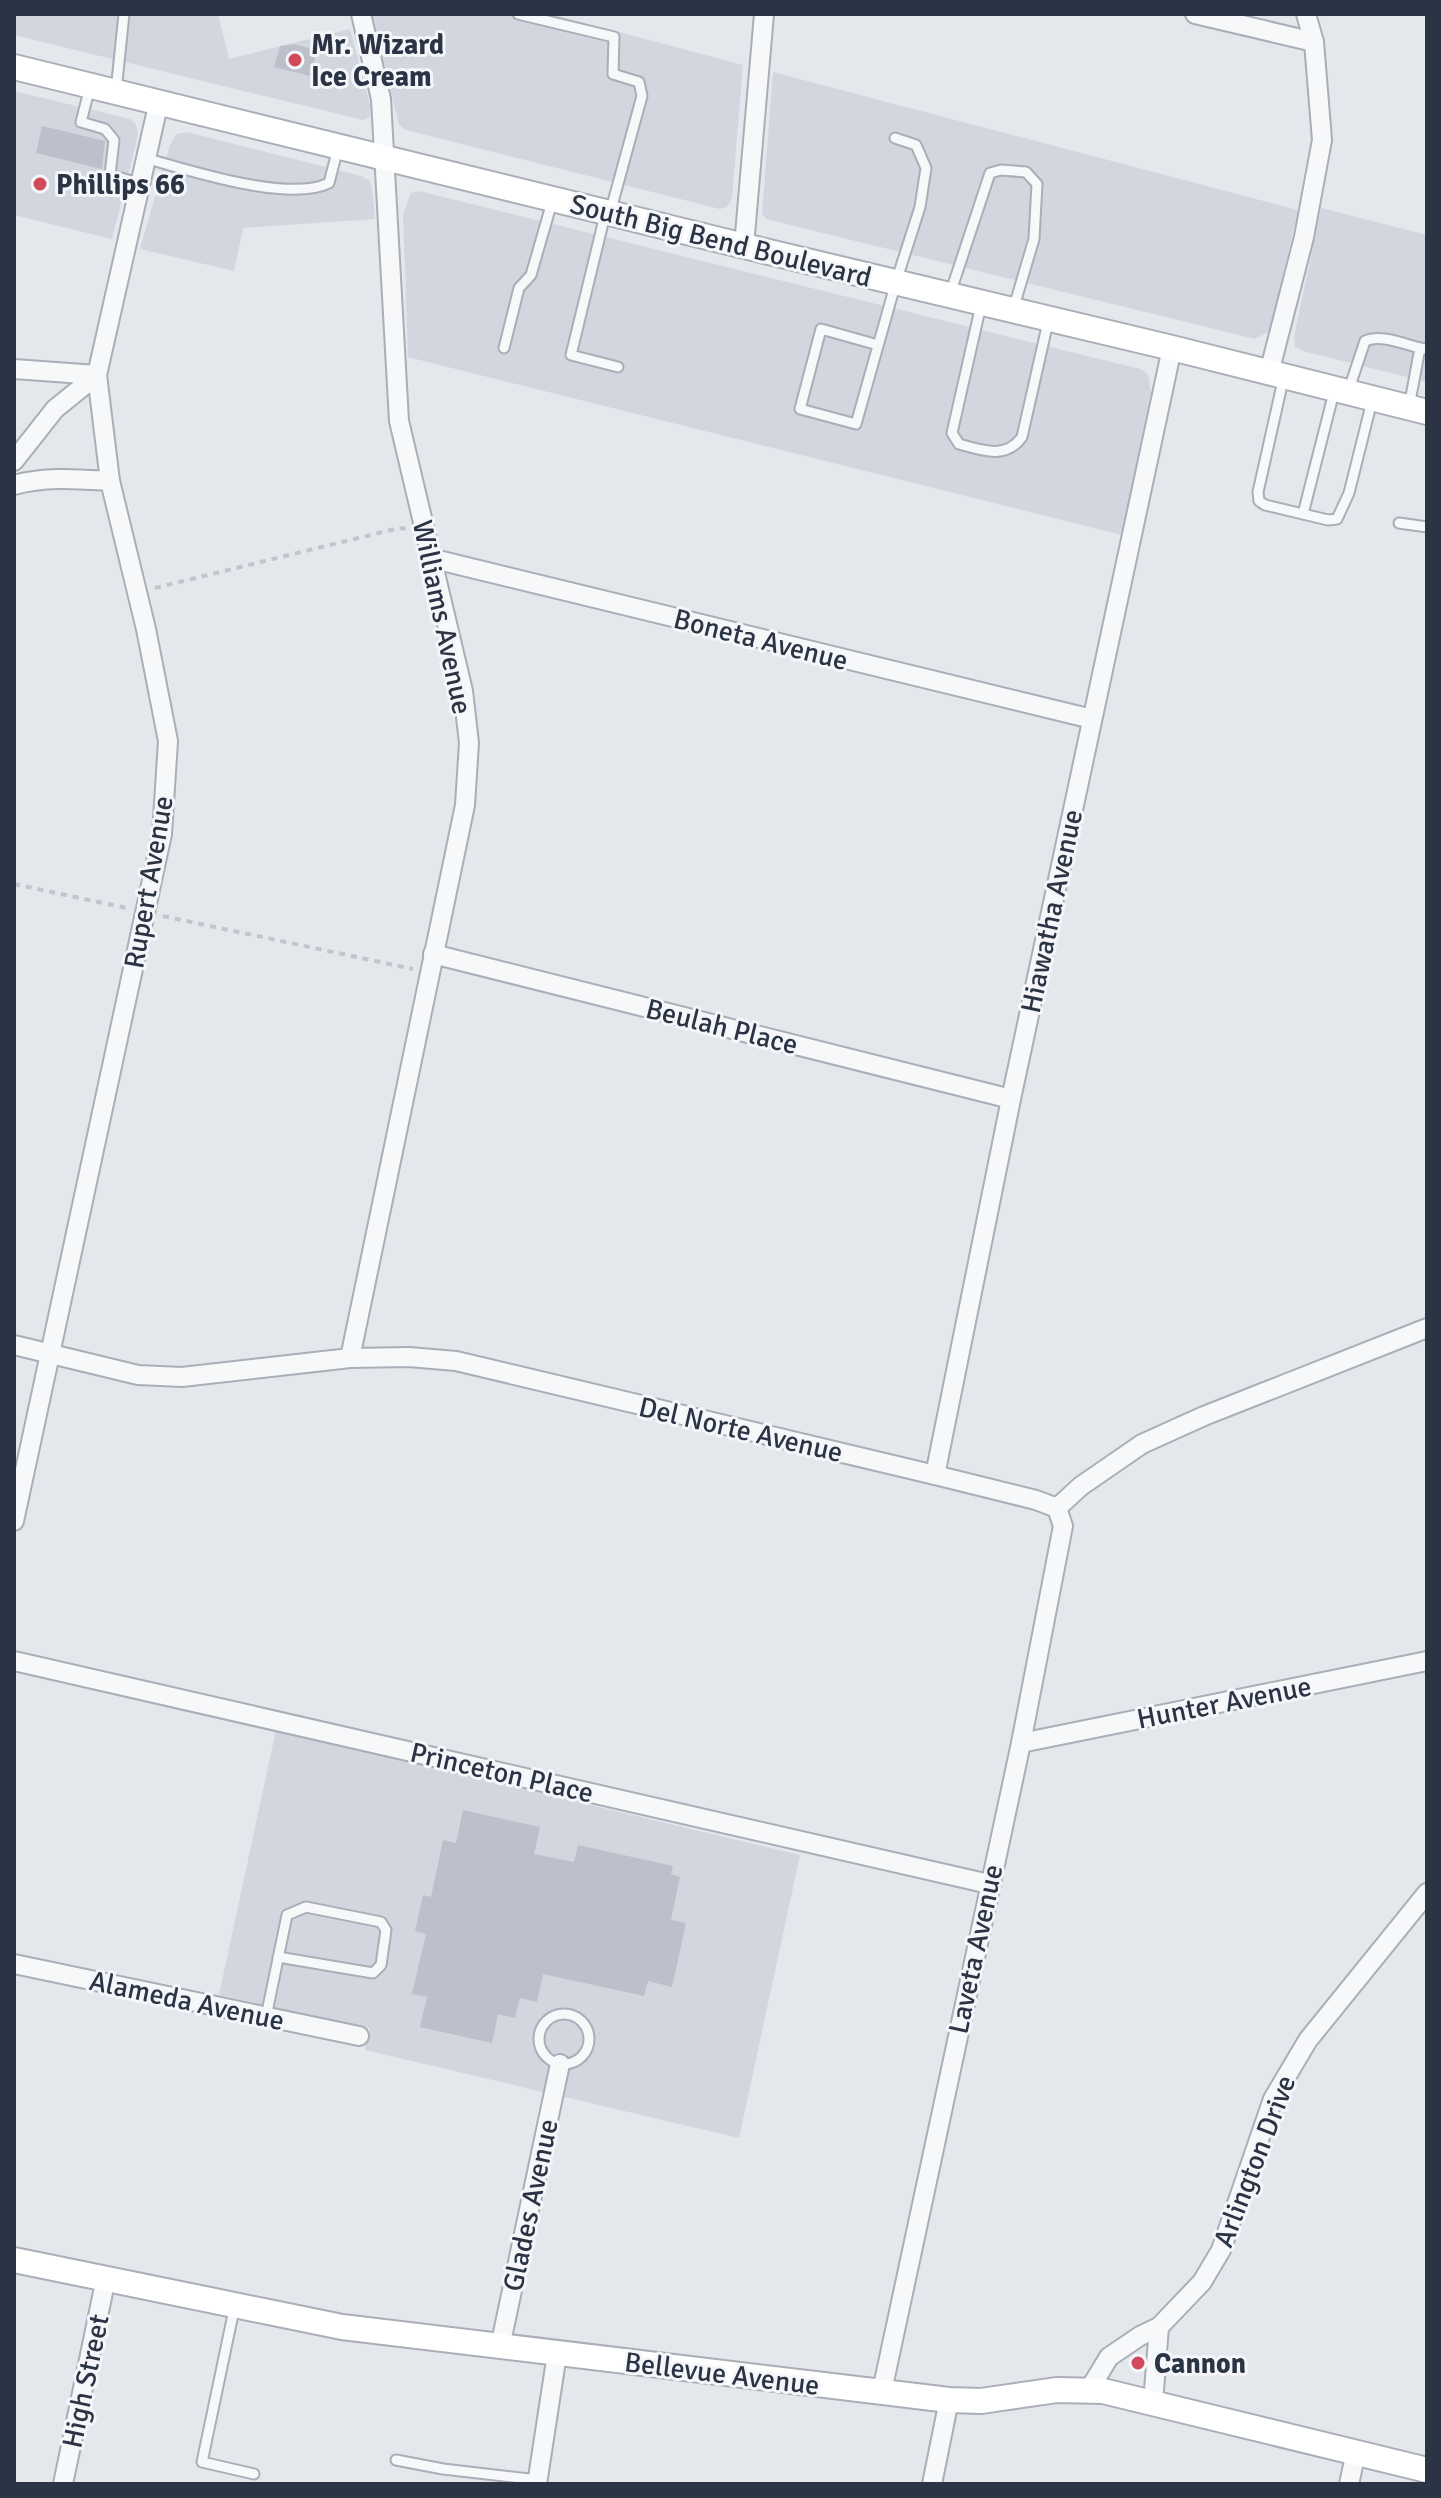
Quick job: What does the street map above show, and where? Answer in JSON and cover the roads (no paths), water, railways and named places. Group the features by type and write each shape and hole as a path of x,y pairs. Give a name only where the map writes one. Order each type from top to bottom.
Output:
{"street":[{"name":"Williams Avenue","path":"350,1358 465,805 469,743 463,691 399,421 381,99 361,14"},
{"path":"744,246 764,14"},
{"path":"1195,14 1314,42"},
{"path":"1277,374 1322,140 1314,42 1306,14"},
{"name":"South Big Bend Boulevard","path":"14,67 1418,410"},
{"name":"Rupert Avenue","path":"14,1521 162,834 168,741 152,656 110,481 97,375 159,101"},
{"name":"Hiawatha Avenue","path":"935,1475 1011,1099 1172,348"},
{"path":"14,369 97,375"},
{"path":"14,461 55,409 97,375"},
{"path":"14,485 29,480 110,481"},
{"name":"Boneta Avenue","path":"430,558 1092,719"},
{"name":"Beulah Place","path":"431,963 1011,1099"},
{"path":"1057,1508 1081,1486 1142,1444 1204,1416 1427,1328"},
{"name":"Del Norte Avenue","path":"14,1345 138,1375 182,1377 350,1358 409,1357 456,1361 935,1475 1057,1508"},
{"name":"Laveta Avenue","path":"882,2391 1021,1743 1063,1526 1057,1508"},
{"name":"Princeton Place","path":"14,1661 989,1884"},
{"name":"Hunter Avenue","path":"1021,1743 1427,1661"},
{"name":"Arlington Drive","path":"1089,2390 1109,2357 1159,2327 1202,2282 1221,2250 1273,2099 1291,2065 1427,1893"},
{"name":"Arlington Drive","path":"1407,1918 1427,1907"},
{"name":"Alameda Avenue","path":"14,1964 359,2036"},
{"name":"Glades Avenue","path":"500,2347 560,2064"},
{"name":"Bellevue Avenue","path":"14,2260 342,2327 557,2354 949,2400 996,2400 1057,2390 1103,2391 1427,2470"},
{"name":"High Street","path":"63,2484 106,2278"},
{"path":"1153,2403 1159,2327"},
{"path":"538,2482 557,2354"},
{"path":"932,2484 949,2400"},
{"path":"1349,2484 1356,2452"}],"lane":[{"path":"116,91 124,14"},
{"path":"518,14 614,37 613,74 639,82 642,96 571,355 618,367"},
{"path":"91,85 81,122 105,129 114,140 110,175 139,183"},
{"path":"878,345 821,329 800,409 856,424 920,207 926,168 916,145 895,138"},
{"path":"145,158 229,182 278,188 321,187 329,183 338,145"},
{"path":"949,295 990,173 1001,170 1026,172 1037,184 1034,239 1013,310"},
{"path":"504,348 519,288 531,275 553,199"},
{"path":"981,302 952,433 959,444 978,449 1009,450 1022,437 1049,318"},
{"path":"1303,514 1342,390 1365,341 1383,339 1424,349 1418,410"},
{"path":"1277,374 1259,501 1303,514 1337,519 1349,493 1373,398"},
{"path":"1399,523 1427,527"},
{"path":"266,2017 278,1957 287,1915 306,1907 381,1922 386,1930 381,1965 373,1973 278,1957"},
{"path":"564,2014 580,2020 589,2042 582,2057 575,2062 560,2064 545,2056 539,2033 549,2019 564,2014"},
{"path":"235,2305 202,2462 254,2474"},
{"path":"396,2460 538,2482"}],"place":[{"name":"Mr. Wizard Ice Cream","path":"295,60"},
{"name":"Phillips 66","path":"40,184"},
{"name":"Cannon","path":"1138,2363"}]}
